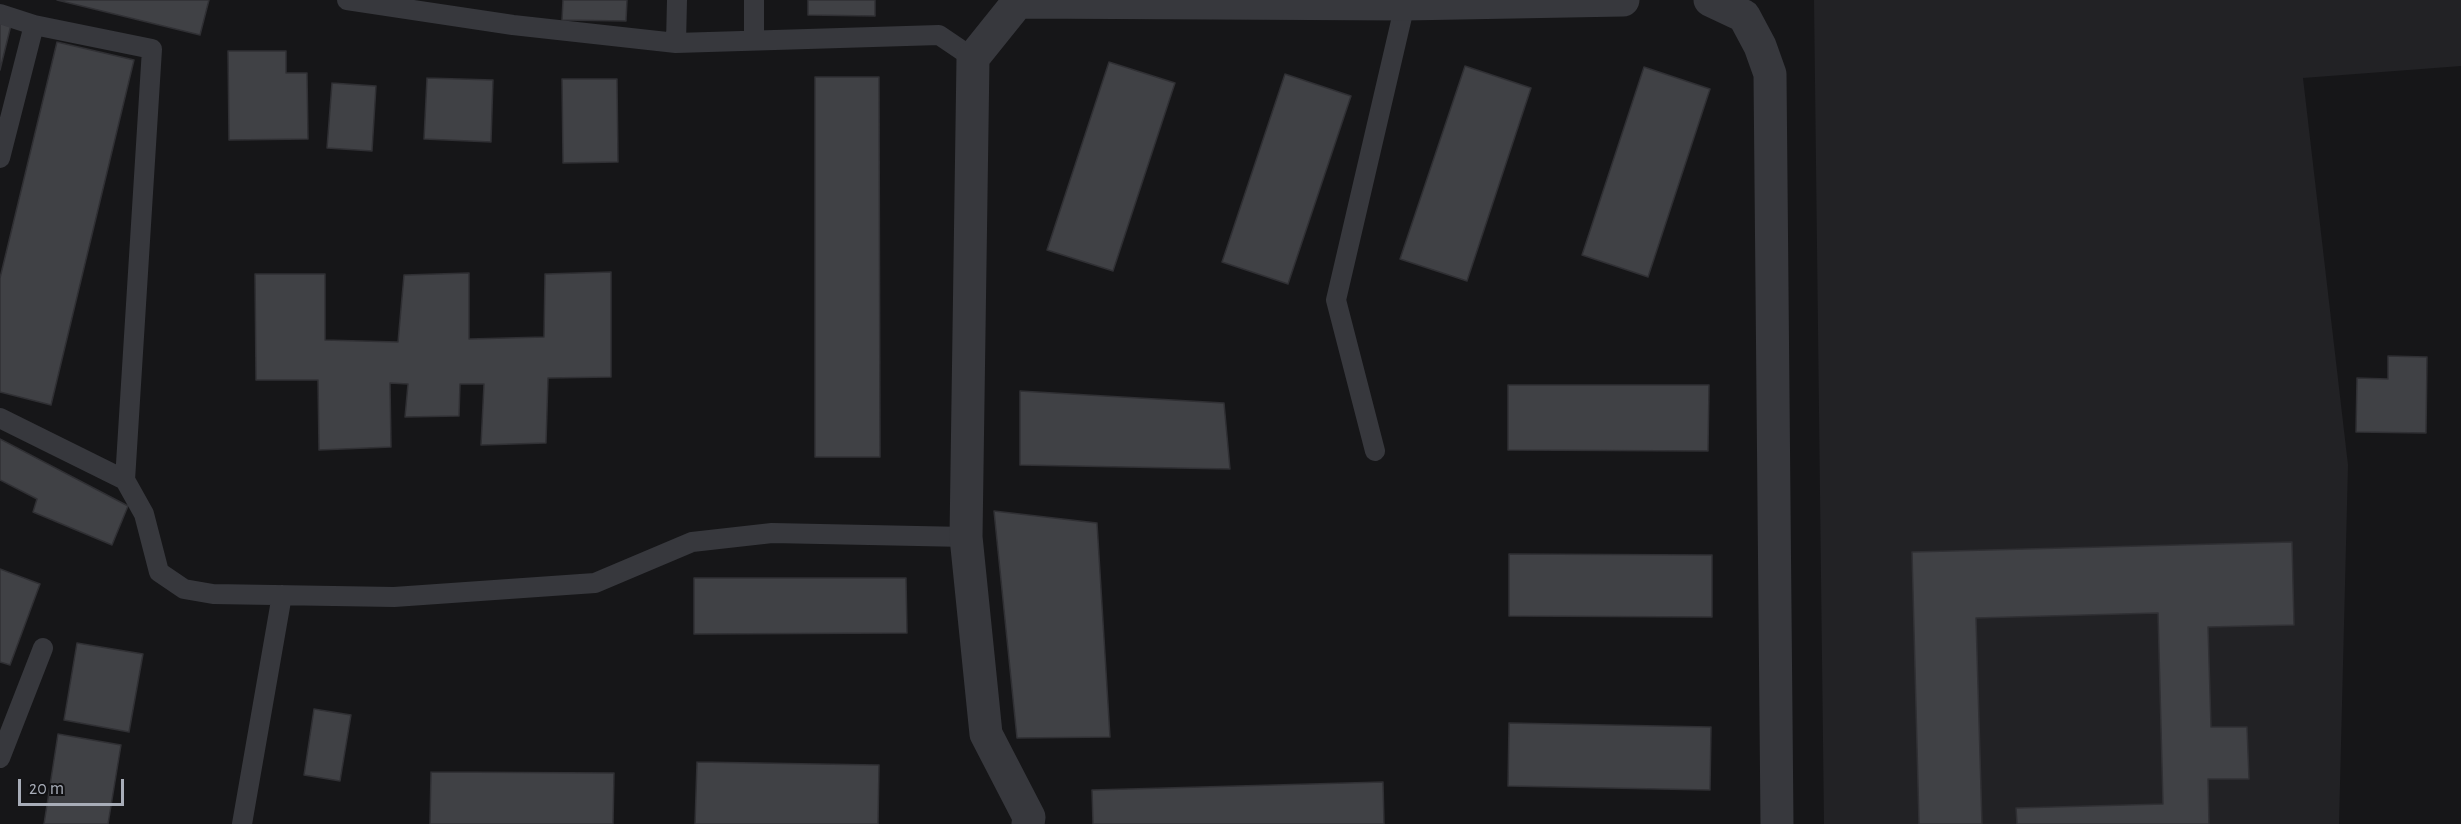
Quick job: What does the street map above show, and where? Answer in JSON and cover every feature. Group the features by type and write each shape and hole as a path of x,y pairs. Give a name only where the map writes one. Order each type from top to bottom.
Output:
{"street":[{"path":"1028,824 1029,817 986,734 966,537 973,58 1018,2 1289,1 1405,4 1623,0"},
{"path":"1710,0 1744,16 1760,45 1770,74 1777,824"}],"lane":[{"path":"347,0 513,25 676,43 939,35 973,58"},
{"path":"676,43 677,0"},
{"path":"754,0 754,40"},
{"path":"1375,451 1336,300 1405,4"},
{"path":"0,14 34,25 152,49 125,480 144,514 159,572 184,589 213,594 394,597 595,583 692,542 772,533 966,537"},
{"path":"0,158 34,25"},
{"path":"0,418 125,480"},
{"path":"242,824 282,595"},
{"path":"0,758 43,648"}],"shaded area":[{"path":"1814,0 2461,0 2461,66 2303,78 2348,465 2339,824 1824,824"}],"building":[{"path":"57,0 209,0 200,35"},
{"path":"563,0 627,0 626,21 562,20"},
{"path":"808,0 875,0 875,16 808,15"},
{"path":"0,22 11,25 0,70"},
{"path":"57,42 134,60 51,405 0,392 0,278"},
{"path":"228,51 286,51 286,73 307,73 308,139 229,140"},
{"path":"1109,62 1175,83 1113,271 1047,250"},
{"path":"1465,66 1531,88 1467,281 1400,259"},
{"path":"1644,67 1710,89 1648,277 1582,255"},
{"path":"1285,74 1351,96 1288,284 1222,262"},
{"path":"815,77 879,77 880,457 815,457"},
{"path":"427,78 493,80 491,142 424,139"},
{"path":"562,79 617,79 618,162 563,163"},
{"path":"332,83 376,86 372,151 327,148"},
{"path":"611,272 611,377 548,378 546,443 481,445 484,384 460,384 459,416 405,417 408,384 390,383 391,447 319,450 318,380 256,380 255,274 325,274 325,340 398,342 404,275 469,273 469,339 544,337 545,274"},
{"path":"2388,356 2427,357 2426,433 2356,432 2357,378 2388,379"},
{"path":"1508,385 1709,385 1708,451 1508,450"},
{"path":"1020,391 1224,403 1230,469 1020,465"},
{"path":"0,439 128,506 112,545 33,512 37,499 0,480"},
{"path":"994,511 1097,523 1110,737 1017,738"},
{"path":"2292,542 2294,625 2208,627 2211,727 2247,727 2249,779 2208,779 2209,824 2017,824 2016,808 2163,804 2158,613 1976,618 1982,824 1919,824 1912,552"},
{"path":"1509,554 1712,555 1712,617 1509,616"},
{"path":"0,569 40,584 10,665 0,662"},
{"path":"694,578 906,578 907,633 694,634"},
{"path":"77,643 143,654 129,732 64,720"},
{"path":"314,709 351,715 340,781 304,775"},
{"path":"1509,723 1711,727 1710,790 1508,786"},
{"path":"58,734 121,745 108,824 44,824"},
{"path":"697,762 879,765 878,824 695,824"},
{"path":"431,772 614,773 613,824 430,824"},
{"path":"1383,782 1384,824 1093,824 1092,790"}]}
